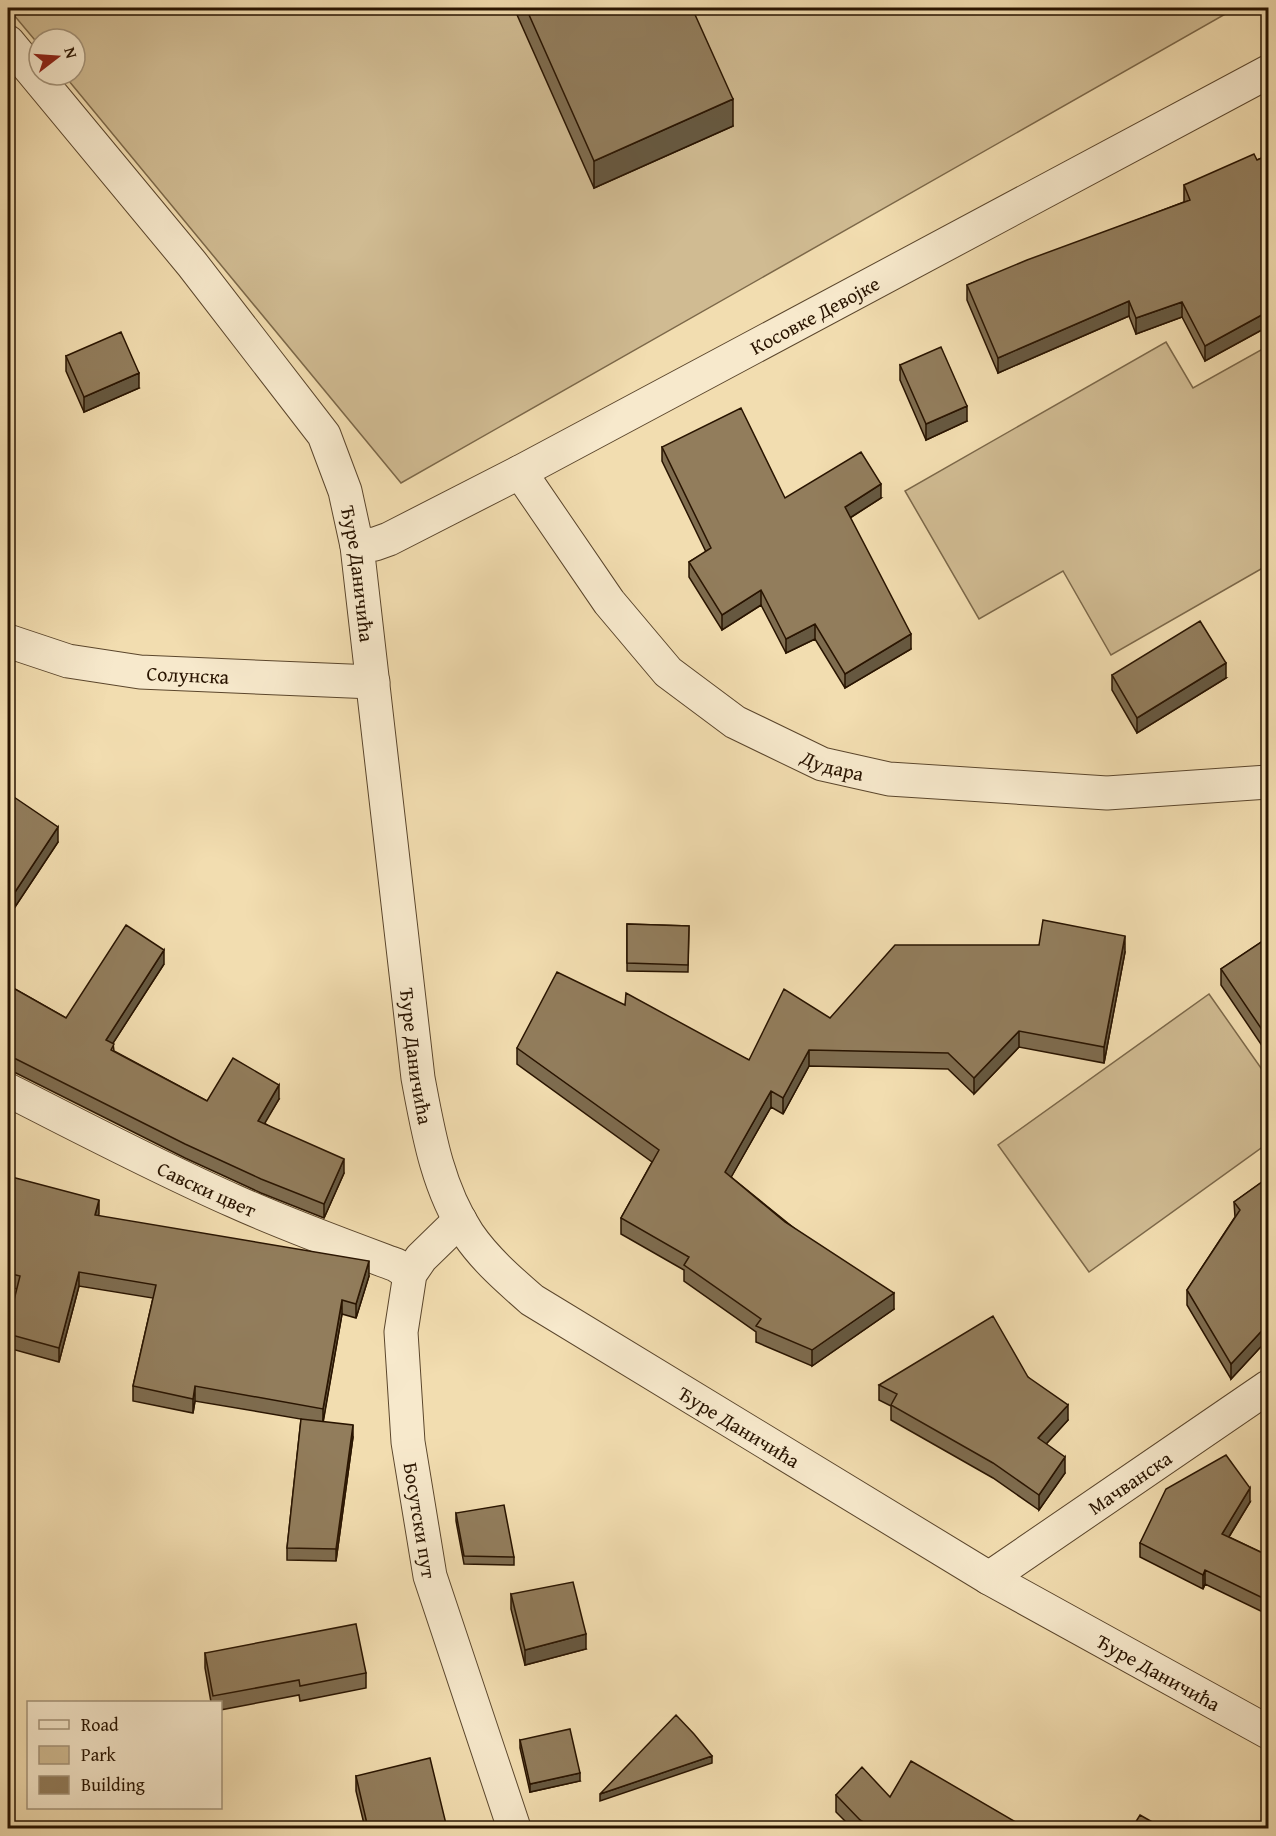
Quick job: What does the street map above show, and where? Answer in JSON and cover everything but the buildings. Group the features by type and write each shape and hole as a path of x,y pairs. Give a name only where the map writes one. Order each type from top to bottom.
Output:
{"street":[{"name":"Ђуре Даничића","path":"8,42 192,264 324,435 345,490 357,546 418,1078 431,1147 446,1190 468,1234 486,1257 532,1300 989,1578 1269,1732"},
{"name":"Косовке Девојке","path":"357,546 375,544 389,539 520,472 1269,72"},
{"name":"Дудара","path":"520,472 609,602 668,672 735,722 822,764 889,779 1107,793 1269,782"},
{"name":"Солунска","path":"8,641 68,661 140,672 373,682"},
{"name":"Савски цвет","path":"8,1090 148,1161 234,1201 292,1226 396,1264 410,1274"},
{"name":"Босутски пут","path":"460,1220 421,1258 410,1274 401,1332 407,1431 430,1576 514,1828"},
{"name":"Мачванска","path":"989,1578 1269,1387"}],"green space":[{"path":"8,8 1236,8 401,483 74,87 87,87 87,27 27,27 27,31"},
{"path":"1166,342 1193,388 1268,346 1268,565 1111,655 1063,571 979,619 905,491"},
{"path":"1209,994 1268,1078 1268,1143 1089,1272 998,1145"}]}
